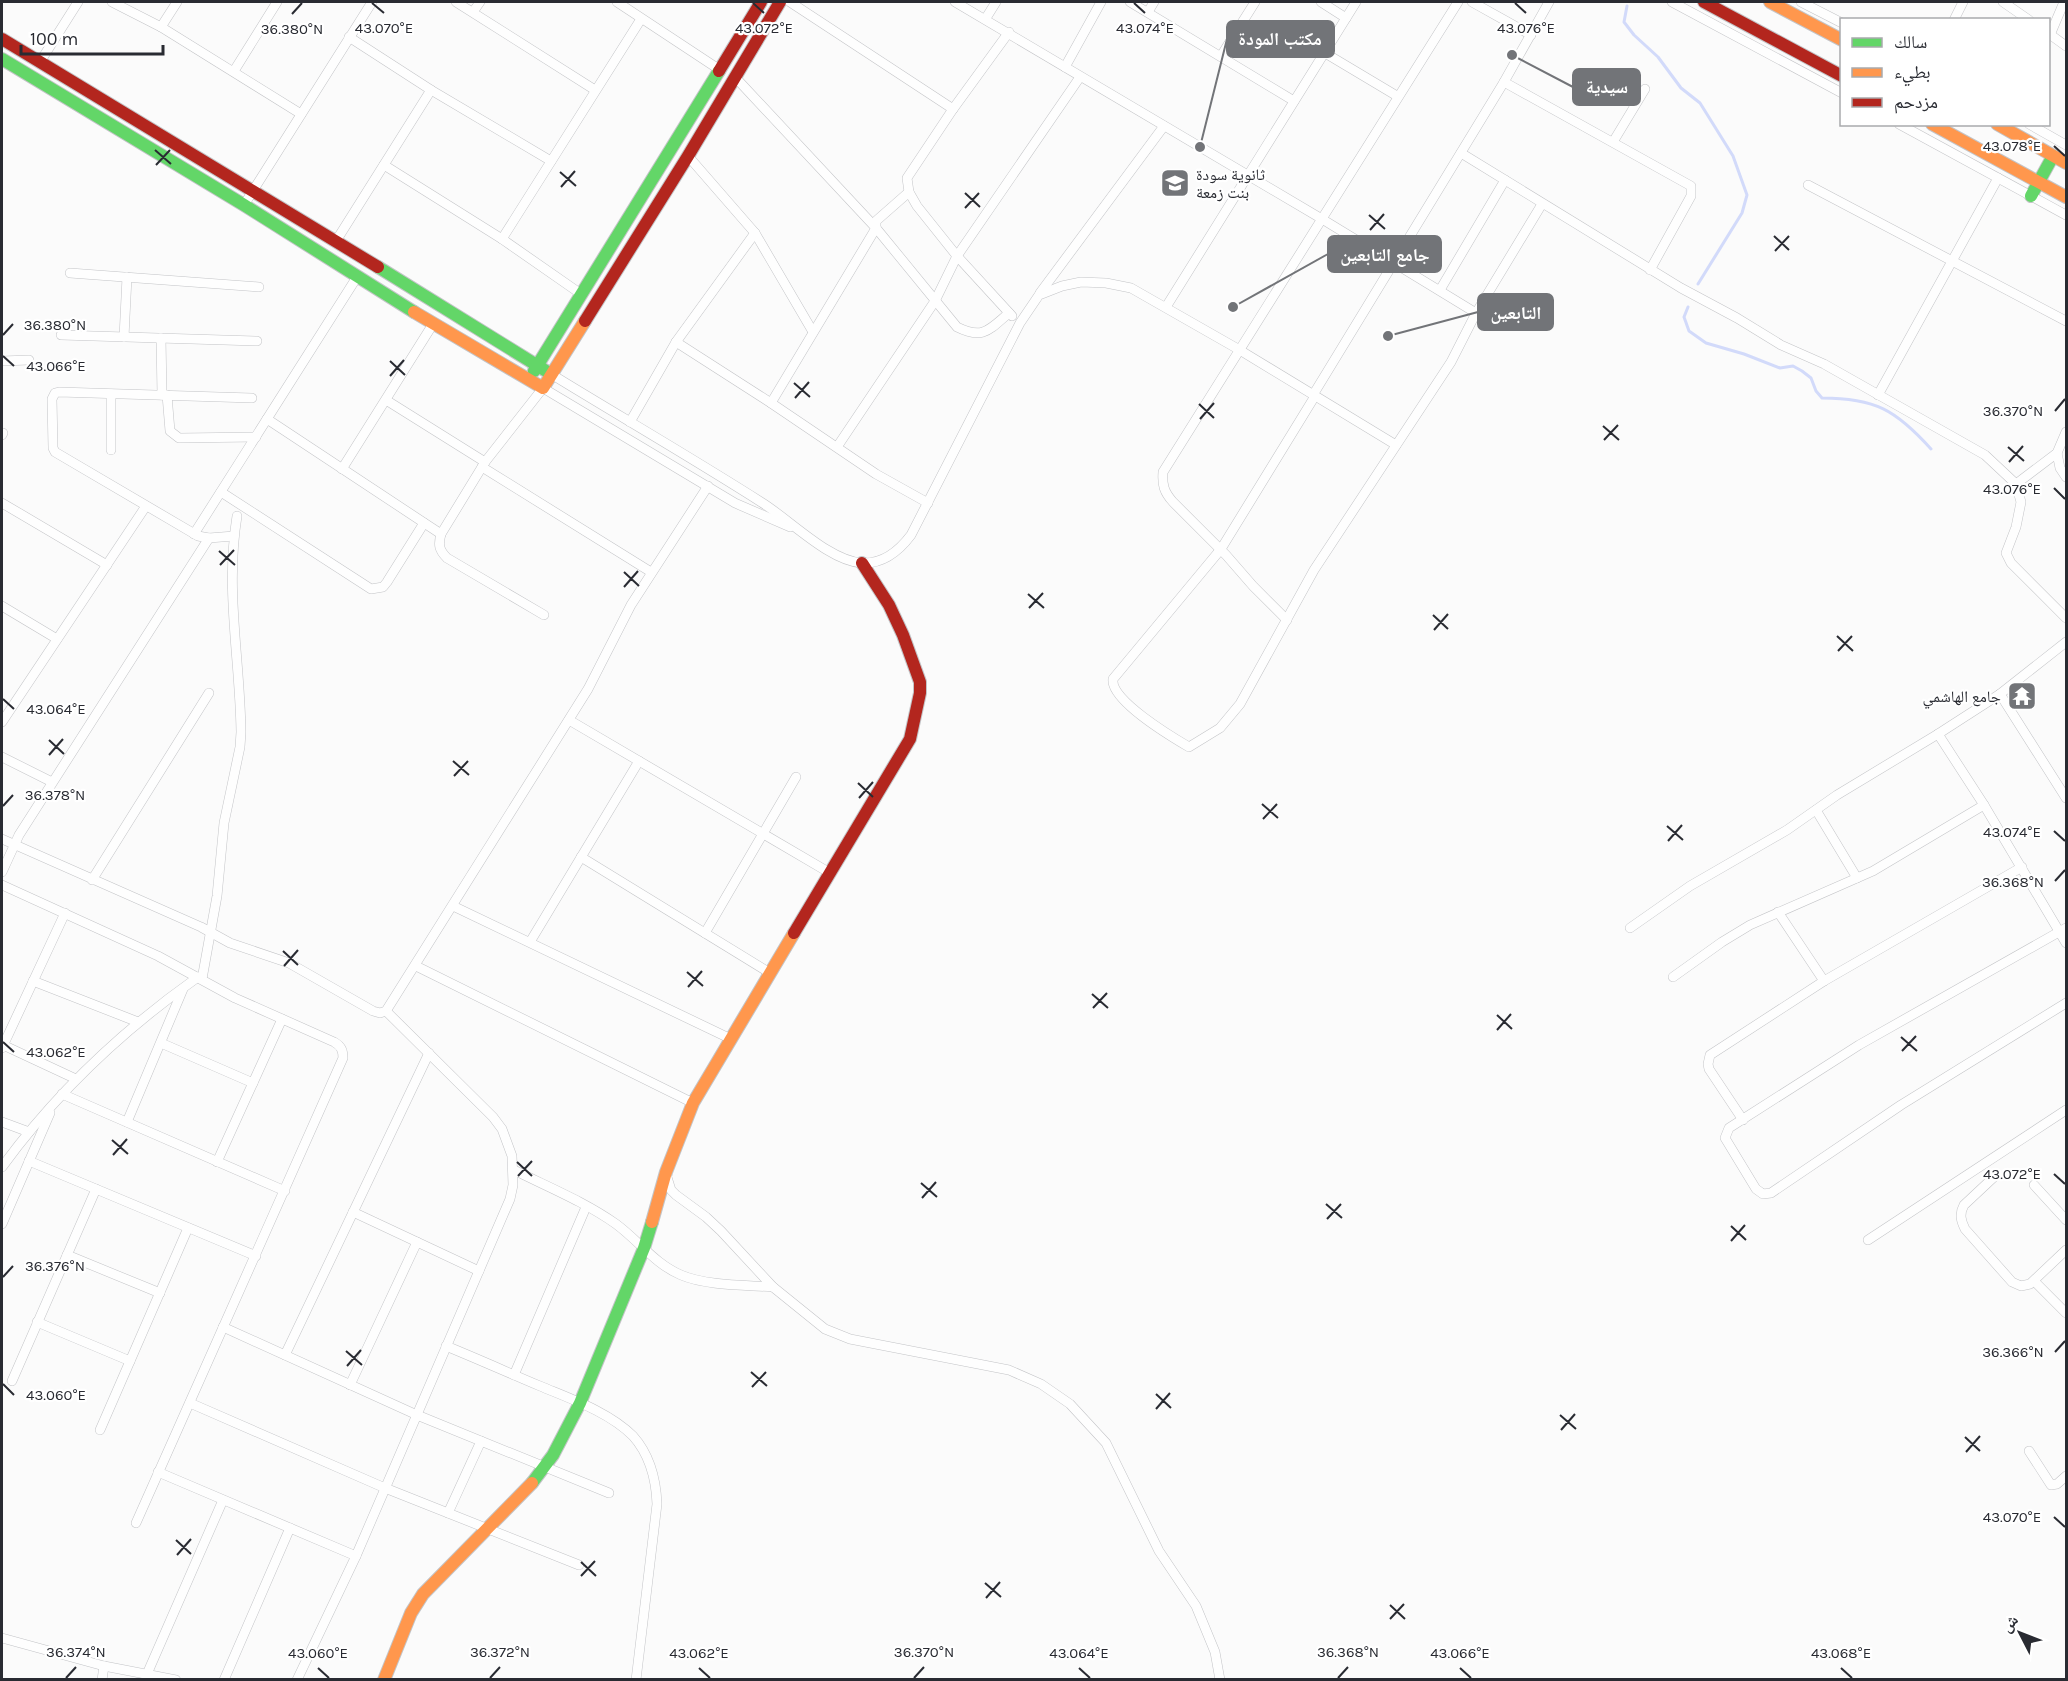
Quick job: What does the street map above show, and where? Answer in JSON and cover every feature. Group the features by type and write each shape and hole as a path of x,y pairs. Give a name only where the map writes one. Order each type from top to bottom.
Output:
{"street":[{"path":"40,62 78,2"},
{"path":"112,2 161,27 301,114"},
{"path":"161,27 177,2"},
{"path":"234,71 277,2"},
{"path":"244,205 372,2"},
{"path":"456,2 595,90"},
{"path":"473,12 480,2"},
{"path":"617,2 720,70"},
{"path":"529,379 761,2"},
{"path":"544,615 447,558 441,552 438,543 441,534 484,464 552,374 688,156 780,2"},
{"path":"790,2 953,109"},
{"path":"955,2 986,18 1080,77 1322,219 1476,313"},
{"path":"986,18 996,2"},
{"path":"1065,67 1101,2"},
{"path":"1130,2 1294,101"},
{"path":"1148,12 1154,2"},
{"path":"1221,56 1255,2"},
{"path":"1321,2 1346,18"},
{"path":"1166,307 1356,2"},
{"path":"1287,620 1166,493 1162,483 1163,472 1238,349 1458,2"},
{"path":"1472,2 1531,35"},
{"path":"1542,204 1476,313 1451,362 1314,570 1234,713 1220,728 1189,747 1146,721 1114,689 1113,679 1221,549 1504,82 1549,2"},
{"path":"1672,2 1840,92"},
{"path":"1704,2 1840,75"},
{"path":"1770,2 1840,39"},
{"path":"1801,2 1840,22"},
{"path":"1955,18 1963,2"},
{"path":"2003,2 2026,18"},
{"path":"2050,32 2064,2"},
{"path":"502,239 642,19"},
{"path":"1009,32 953,109 907,178 909,192 917,206 957,256 1020,323"},
{"path":"2050,35 2067,46"},
{"path":"349,37 431,90 551,161"},
{"path":"2,39 254,190 763,503 795,529 838,555 862,563 886,558 900,548 911,535 1020,323 1164,126"},
{"path":"1325,53 1397,96"},
{"path":"2,59 244,205 433,324 750,510 795,529"},
{"path":"735,77 876,228 957,327 970,334 980,334 1009,313"},
{"path":"837,447 935,301 957,256 1080,77"},
{"path":"1504,82 1686,181 1691,186 1691,196 1650,270"},
{"path":"1613,142 1645,89"},
{"path":"336,241 431,90"},
{"path":"1903,126 2067,215"},
{"path":"1936,126 2067,197"},
{"path":"2000,126 2067,163"},
{"path":"2033,126 2067,145"},
{"path":"1461,153 1650,270 1737,318 1761,334 1824,364 1985,455 2016,484 2021,502 2016,527 2006,553 2011,563 2067,618"},
{"path":"688,156 755,233 813,332"},
{"path":"2031,196 2053,156"},
{"path":"384,165 502,239 581,294"},
{"path":"1878,394 1998,178"},
{"path":"1440,290 1505,180"},
{"path":"1808,185 2067,321"},
{"path":"771,403 876,228 876,222 909,192"},
{"path":"630,422 676,342 755,233"},
{"path":"70,273 260,287"},
{"path":"124,337 127,277"},
{"path":"194,534 357,277"},
{"path":"1039,295 1081,282 1106,283 1131,288 1238,349 1396,445"},
{"path":"342,469 433,324"},
{"path":"61,335 257,341"},
{"path":"161,338 170,431 178,438 256,437"},
{"path":"676,342 876,474 928,503"},
{"path":"2,361 29,360"},
{"path":"234,536 209,538 194,534 64,457 53,448 52,399 55,393 252,398"},
{"path":"111,394 111,450"},
{"path":"386,400 651,572"},
{"path":"267,420 441,534"},
{"path":"2016,484 2057,453 2067,432"},
{"path":"2057,453 2060,468 2067,477"},
{"path":"2,839 241,948 289,963 373,1011 380,1013 387,1011 588,689 624,616 708,486"},
{"path":"220,492 371,589 383,587 424,523"},
{"path":"2,503 106,565"},
{"path":"2,722 146,506"},
{"path":"2,1167 29,1132 76,1079 138,1022 183,987 200,978 219,881 224,823 240,747 241,732 231,596 237,516"},
{"path":"2,872 13,844 209,538"},
{"path":"384,1680 416,1603 545,1467 580,1403 644,1248 666,1172 693,1103 905,749 913,730 920,693 917,672 895,613 862,563"},
{"path":"2,606 57,639"},
{"path":"1630,928 1690,886 1787,830 2000,694 2067,642"},
{"path":"93,880 209,693"},
{"path":"2000,694 2067,798"},
{"path":"2,704 11,709"},
{"path":"569,720 830,873"},
{"path":"1938,734 2063,930 2067,943"},
{"path":"2,757 52,782"},
{"path":"530,942 639,761"},
{"path":"705,933 796,777"},
{"path":"1673,977 1722,942 1750,926 1873,871 1984,805"},
{"path":"1816,810 1857,878"},
{"path":"581,856 771,973"},
{"path":"1743,1119 1709,1069 1710,1055 1824,981 2022,867"},
{"path":"2,885 159,956 235,998 339,1046 343,1051 344,1058 136,1523"},
{"path":"453,906 731,1039"},
{"path":"1778,912 1824,981"},
{"path":"65,913 2,1047 76,1079"},
{"path":"2063,930 1859,1045 1729,1128 1725,1138 1756,1189 1763,1194 1771,1193 1901,1105 2067,1003"},
{"path":"416,966 693,1103"},
{"path":"33,981 138,1022"},
{"path":"127,1122 183,987"},
{"path":"297,1680 356,1556 510,1199 514,1170 508,1142 494,1117 387,1011"},
{"path":"217,1162 282,1019"},
{"path":"160,1043 253,1083"},
{"path":"285,1355 429,1053"},
{"path":"62,1094 285,1191"},
{"path":"2,1224 54,1103"},
{"path":"1868,1240 2067,1110"},
{"path":"2,1122 29,1132"},
{"path":"29,1161 256,1256"},
{"path":"514,1170 586,1206 616,1224 667,1268 696,1280 773,1287"},
{"path":"666,1172 671,1190 676,1195 721,1231 773,1287 813,1321 837,1335 1009,1370 1041,1384 1070,1404 1106,1443 1159,1551 1192,1600 1215,1652 1220,1680"},
{"path":"1995,1176 1964,1205 1961,1210 1962,1222 1965,1229 2016,1285 2025,1286 2034,1281 2067,1250"},
{"path":"2034,1185 2067,1220"},
{"path":"12,1381 96,1190"},
{"path":"514,1375 586,1206"},
{"path":"353,1212 479,1271"},
{"path":"100,1430 188,1228"},
{"path":"350,1385 417,1242"},
{"path":"67,1255 160,1293"},
{"path":"2034,1281 2067,1313"},
{"path":"37,1322 130,1361"},
{"path":"224,1327 417,1415 609,1493"},
{"path":"446,1346 580,1403 621,1425 634,1438 648,1461 657,1486 657,1504 636,1680"},
{"path":"190,1403 385,1488 579,1565"},
{"path":"448,1513 481,1441"},
{"path":"2030,1451 2051,1485 2067,1476"},
{"path":"159,1472 356,1556"},
{"path":"147,1674 223,1500"},
{"path":"224,1680 290,1528"},
{"path":"2,1638 104,1666 176,1680"},
{"path":"102,1680 104,1666"}],"waterway":[{"path":"1627,6 1624,22 1634,35 1658,57 1681,88 1700,103 1733,156 1747,195 1742,213 1698,284"},
{"path":"1688,307 1684,317 1689,331 1706,343 1780,368 1793,366 1811,378 1816,391 1822,398 1856,400 1883,409 1907,425 1931,449"}],"traffic: fast":[{"path":"2,59 244,205 414,312"},
{"path":"534,371 719,71"},
{"path":"2031,196 2053,156"},
{"path":"378,267 551,374"},
{"path":"532,1483 553,1455 580,1403 644,1248 652,1222"}],"traffic: slow":[{"path":"1770,2 1840,39"},
{"path":"1936,126 2066,197"},
{"path":"2001,126 2066,163"},
{"path":"414,312 543,388 585,321"},
{"path":"652,1222 666,1172 693,1103 794,933"},
{"path":"384,1680 411,1613 423,1594 532,1483"}],"traffic: jam":[{"path":"719,71 761,2"},
{"path":"585,321 688,156 780,2"},
{"path":"1704,2 1840,75"},
{"path":"2,39 378,267"},
{"path":"794,933 910,739 920,693 920,682 903,635 889,605 862,563"}],"place":[{"name":"سيدية","path":"1512,55"},
{"name":"مكتب المودة","path":"1200,147"},
{"name":"ثانوية سودة بنت زمعة","path":"1175,183"},
{"name":"جامع التابعين","path":"1233,307"},
{"name":"التابعين","path":"1388,336"},
{"name":"جامع الهاشمي","path":"2022,696"}]}
